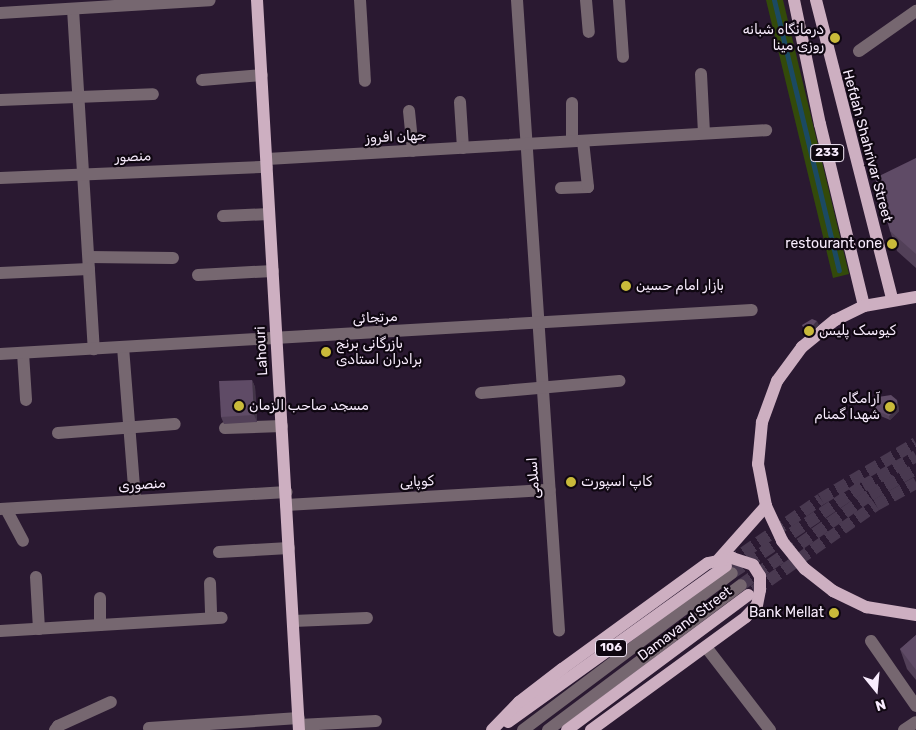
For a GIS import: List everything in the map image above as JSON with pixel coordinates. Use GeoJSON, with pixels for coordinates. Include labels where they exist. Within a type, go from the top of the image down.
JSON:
{"type":"FeatureCollection","features":[{"type":"Feature","properties":{"kind":"main road","name":"Lahouri"},"geometry":{"type":"LineString","coordinates":[[257,0],[299,724]]}},
{"type":"Feature","properties":{"kind":"main road","name":"233"},"geometry":{"type":"LineString","coordinates":[[794,0],[820,124],[864,306]]}},
{"type":"Feature","properties":{"kind":"main road","name":"Hefdah Shahrivar Street"},"geometry":{"type":"LineString","coordinates":[[816,0],[892,298]]}},
{"type":"Feature","properties":{"kind":"main road"},"geometry":{"type":"LineString","coordinates":[[916,297],[892,298],[864,306],[835,320],[802,346],[777,381],[762,422],[758,464],[766,506],[782,541],[805,569],[833,592],[866,607],[916,615]]}},
{"type":"Feature","properties":{"kind":"main road"},"geometry":{"type":"LineString","coordinates":[[725,566],[766,506]]}},
{"type":"Feature","properties":{"kind":"main road"},"geometry":{"type":"LineString","coordinates":[[492,730],[519,702],[708,563],[725,566],[743,560],[753,565],[760,576],[760,590],[757,605],[746,617],[591,730]]}},
{"type":"Feature","properties":{"kind":"main road","name":"Damavand Street"},"geometry":{"type":"LineString","coordinates":[[497,730],[725,566]]}},
{"type":"Feature","properties":{"kind":"main road","name":"Damavand Street"},"geometry":{"type":"LineString","coordinates":[[567,730],[744,590]]}},
{"type":"Feature","properties":{"kind":"street"},"geometry":{"type":"LineString","coordinates":[[0,13],[50,5],[73,9],[110,3],[210,0]]}},
{"type":"Feature","properties":{"kind":"street"},"geometry":{"type":"LineString","coordinates":[[360,0],[364,81]]}},
{"type":"Feature","properties":{"kind":"street","name":"اسلامی"},"geometry":{"type":"LineString","coordinates":[[517,0],[559,631]]}},
{"type":"Feature","properties":{"kind":"street"},"geometry":{"type":"LineString","coordinates":[[586,0],[589,32]]}},
{"type":"Feature","properties":{"kind":"street"},"geometry":{"type":"LineString","coordinates":[[619,0],[623,57]]}},
{"type":"Feature","properties":{"kind":"street"},"geometry":{"type":"LineString","coordinates":[[73,9],[94,349]]}},
{"type":"Feature","properties":{"kind":"street"},"geometry":{"type":"LineString","coordinates":[[859,51],[916,11]]}},
{"type":"Feature","properties":{"kind":"street"},"geometry":{"type":"LineString","coordinates":[[701,74],[704,133]]}},
{"type":"Feature","properties":{"kind":"street"},"geometry":{"type":"LineString","coordinates":[[202,80],[262,75]]}},
{"type":"Feature","properties":{"kind":"street"},"geometry":{"type":"LineString","coordinates":[[0,100],[154,94]]}},
{"type":"Feature","properties":{"kind":"street"},"geometry":{"type":"LineString","coordinates":[[460,102],[463,148]]}},
{"type":"Feature","properties":{"kind":"street"},"geometry":{"type":"LineString","coordinates":[[561,188],[588,187],[572,103]]}},
{"type":"Feature","properties":{"kind":"street"},"geometry":{"type":"LineString","coordinates":[[410,111],[413,151]]}},
{"type":"Feature","properties":{"kind":"street","name":"جهان افروز"},"geometry":{"type":"LineString","coordinates":[[267,163],[413,151],[766,130]]}},
{"type":"Feature","properties":{"kind":"street","name":"منصور"},"geometry":{"type":"LineString","coordinates":[[0,178],[267,163]]}},
{"type":"Feature","properties":{"kind":"street"},"geometry":{"type":"LineString","coordinates":[[223,216],[270,214]]}},
{"type":"Feature","properties":{"kind":"street"},"geometry":{"type":"LineString","coordinates":[[0,273],[89,263],[173,258]]}},
{"type":"Feature","properties":{"kind":"street"},"geometry":{"type":"LineString","coordinates":[[198,275],[273,271]]}},
{"type":"Feature","properties":{"kind":"street","name":"مرتجائی"},"geometry":{"type":"LineString","coordinates":[[0,354],[752,310]]}},
{"type":"Feature","properties":{"kind":"street"},"geometry":{"type":"LineString","coordinates":[[123,347],[135,501]]}},
{"type":"Feature","properties":{"kind":"street"},"geometry":{"type":"LineString","coordinates":[[23,353],[26,400]]}},
{"type":"Feature","properties":{"kind":"street"},"geometry":{"type":"LineString","coordinates":[[481,393],[619,382]]}},
{"type":"Feature","properties":{"kind":"street"},"geometry":{"type":"LineString","coordinates":[[58,433],[176,424]]}},
{"type":"Feature","properties":{"kind":"street"},"geometry":{"type":"LineString","coordinates":[[225,428],[282,426]]}},
{"type":"Feature","properties":{"kind":"street","name":"کوپایی"},"geometry":{"type":"LineString","coordinates":[[286,498],[550,490]]}},
{"type":"Feature","properties":{"kind":"street","name":"منصوری"},"geometry":{"type":"LineString","coordinates":[[2,508],[135,501],[286,498]]}},
{"type":"Feature","properties":{"kind":"street"},"geometry":{"type":"LineString","coordinates":[[2,508],[23,541]]}},
{"type":"Feature","properties":{"kind":"street"},"geometry":{"type":"LineString","coordinates":[[219,552],[289,548]]}},
{"type":"Feature","properties":{"kind":"street"},"geometry":{"type":"LineString","coordinates":[[523,730],[725,566]]}},
{"type":"Feature","properties":{"kind":"street"},"geometry":{"type":"LineString","coordinates":[[36,577],[38,629]]}},
{"type":"Feature","properties":{"kind":"street"},"geometry":{"type":"LineString","coordinates":[[0,631],[216,618],[210,583]]}},
{"type":"Feature","properties":{"kind":"street"},"geometry":{"type":"LineString","coordinates":[[548,730],[744,590]]}},
{"type":"Feature","properties":{"kind":"street"},"geometry":{"type":"LineString","coordinates":[[100,598],[100,625]]}},
{"type":"Feature","properties":{"kind":"street"},"geometry":{"type":"LineString","coordinates":[[293,621],[367,618]]}},
{"type":"Feature","properties":{"kind":"street"},"geometry":{"type":"LineString","coordinates":[[871,641],[916,706]]}},
{"type":"Feature","properties":{"kind":"street"},"geometry":{"type":"LineString","coordinates":[[706,647],[770,730]]}},
{"type":"Feature","properties":{"kind":"street"},"geometry":{"type":"LineString","coordinates":[[55,730],[58,726],[111,702]]}},
{"type":"Feature","properties":{"kind":"street"},"geometry":{"type":"LineString","coordinates":[[149,728],[376,721]]}},
{"type":"Feature","properties":{"kind":"green space"},"geometry":{"type":"Polygon","coordinates":[[[766,0],[783,0],[849,274],[833,278],[766,0]]]}},
{"type":"Feature","properties":{"kind":"building"},"geometry":{"type":"Polygon","coordinates":[[[916,158],[916,254],[890,231],[875,178],[916,158]]]}},
{"type":"Feature","properties":{"kind":"building"},"geometry":{"type":"Polygon","coordinates":[[[812,319],[817,321],[806,331],[802,325],[812,319]]]}},
{"type":"Feature","properties":{"kind":"building","name":"مسجد صاحب الزمان"},"geometry":{"type":"Polygon","coordinates":[[[252,380],[254,415],[221,417],[219,381],[252,380]]]}},
{"type":"Feature","properties":{"kind":"building"},"geometry":{"type":"Polygon","coordinates":[[[891,395],[897,400],[897,408],[889,416],[875,410],[878,397],[891,395]]]}},
{"type":"Feature","properties":{"kind":"building"},"geometry":{"type":"Polygon","coordinates":[[[916,635],[916,670],[900,649],[916,635]]]}},
{"type":"Feature","properties":{"kind":"waterway"},"geometry":{"type":"LineString","coordinates":[[774,0],[839,270]]}},
{"type":"Feature","properties":{"kind":"tunnel"},"geometry":{"type":"LineString","coordinates":[[729,563],[821,499],[916,443]]}},
{"type":"Feature","properties":{"kind":"tunnel"},"geometry":{"type":"LineString","coordinates":[[732,573],[863,486],[916,456]]}},
{"type":"Feature","properties":{"kind":"tunnel"},"geometry":{"type":"LineString","coordinates":[[741,585],[870,495],[916,469]]}},
{"type":"Feature","properties":{"kind":"tunnel"},"geometry":{"type":"LineString","coordinates":[[754,591],[876,505],[916,483]]}},
{"type":"Feature","properties":{"kind":"place","name":"درمانگاه شبانه روزی مینا"},"geometry":{"type":"Point","coordinates":[835,38]}},
{"type":"Feature","properties":{"kind":"place","name":"restourant one"},"geometry":{"type":"Point","coordinates":[892,244]}},
{"type":"Feature","properties":{"kind":"place","name":"بازار امام حسین"},"geometry":{"type":"Point","coordinates":[626,286]}},
{"type":"Feature","properties":{"kind":"place","name":"کیوسک پلیس"},"geometry":{"type":"Point","coordinates":[809,331]}},
{"type":"Feature","properties":{"kind":"place","name":"بازرگانی برنج برادران استادی"},"geometry":{"type":"Point","coordinates":[326,352]}},
{"type":"Feature","properties":{"kind":"place","name":"مسجد صاحب الزمان"},"geometry":{"type":"Point","coordinates":[239,406]}},
{"type":"Feature","properties":{"kind":"place","name":"آرامگاه شهدا گمنام"},"geometry":{"type":"Point","coordinates":[890,407]}},
{"type":"Feature","properties":{"kind":"place","name":"کاپ اسپورت"},"geometry":{"type":"Point","coordinates":[571,482]}},
{"type":"Feature","properties":{"kind":"place","name":"Bank Mellat"},"geometry":{"type":"Point","coordinates":[834,613]}}]}
